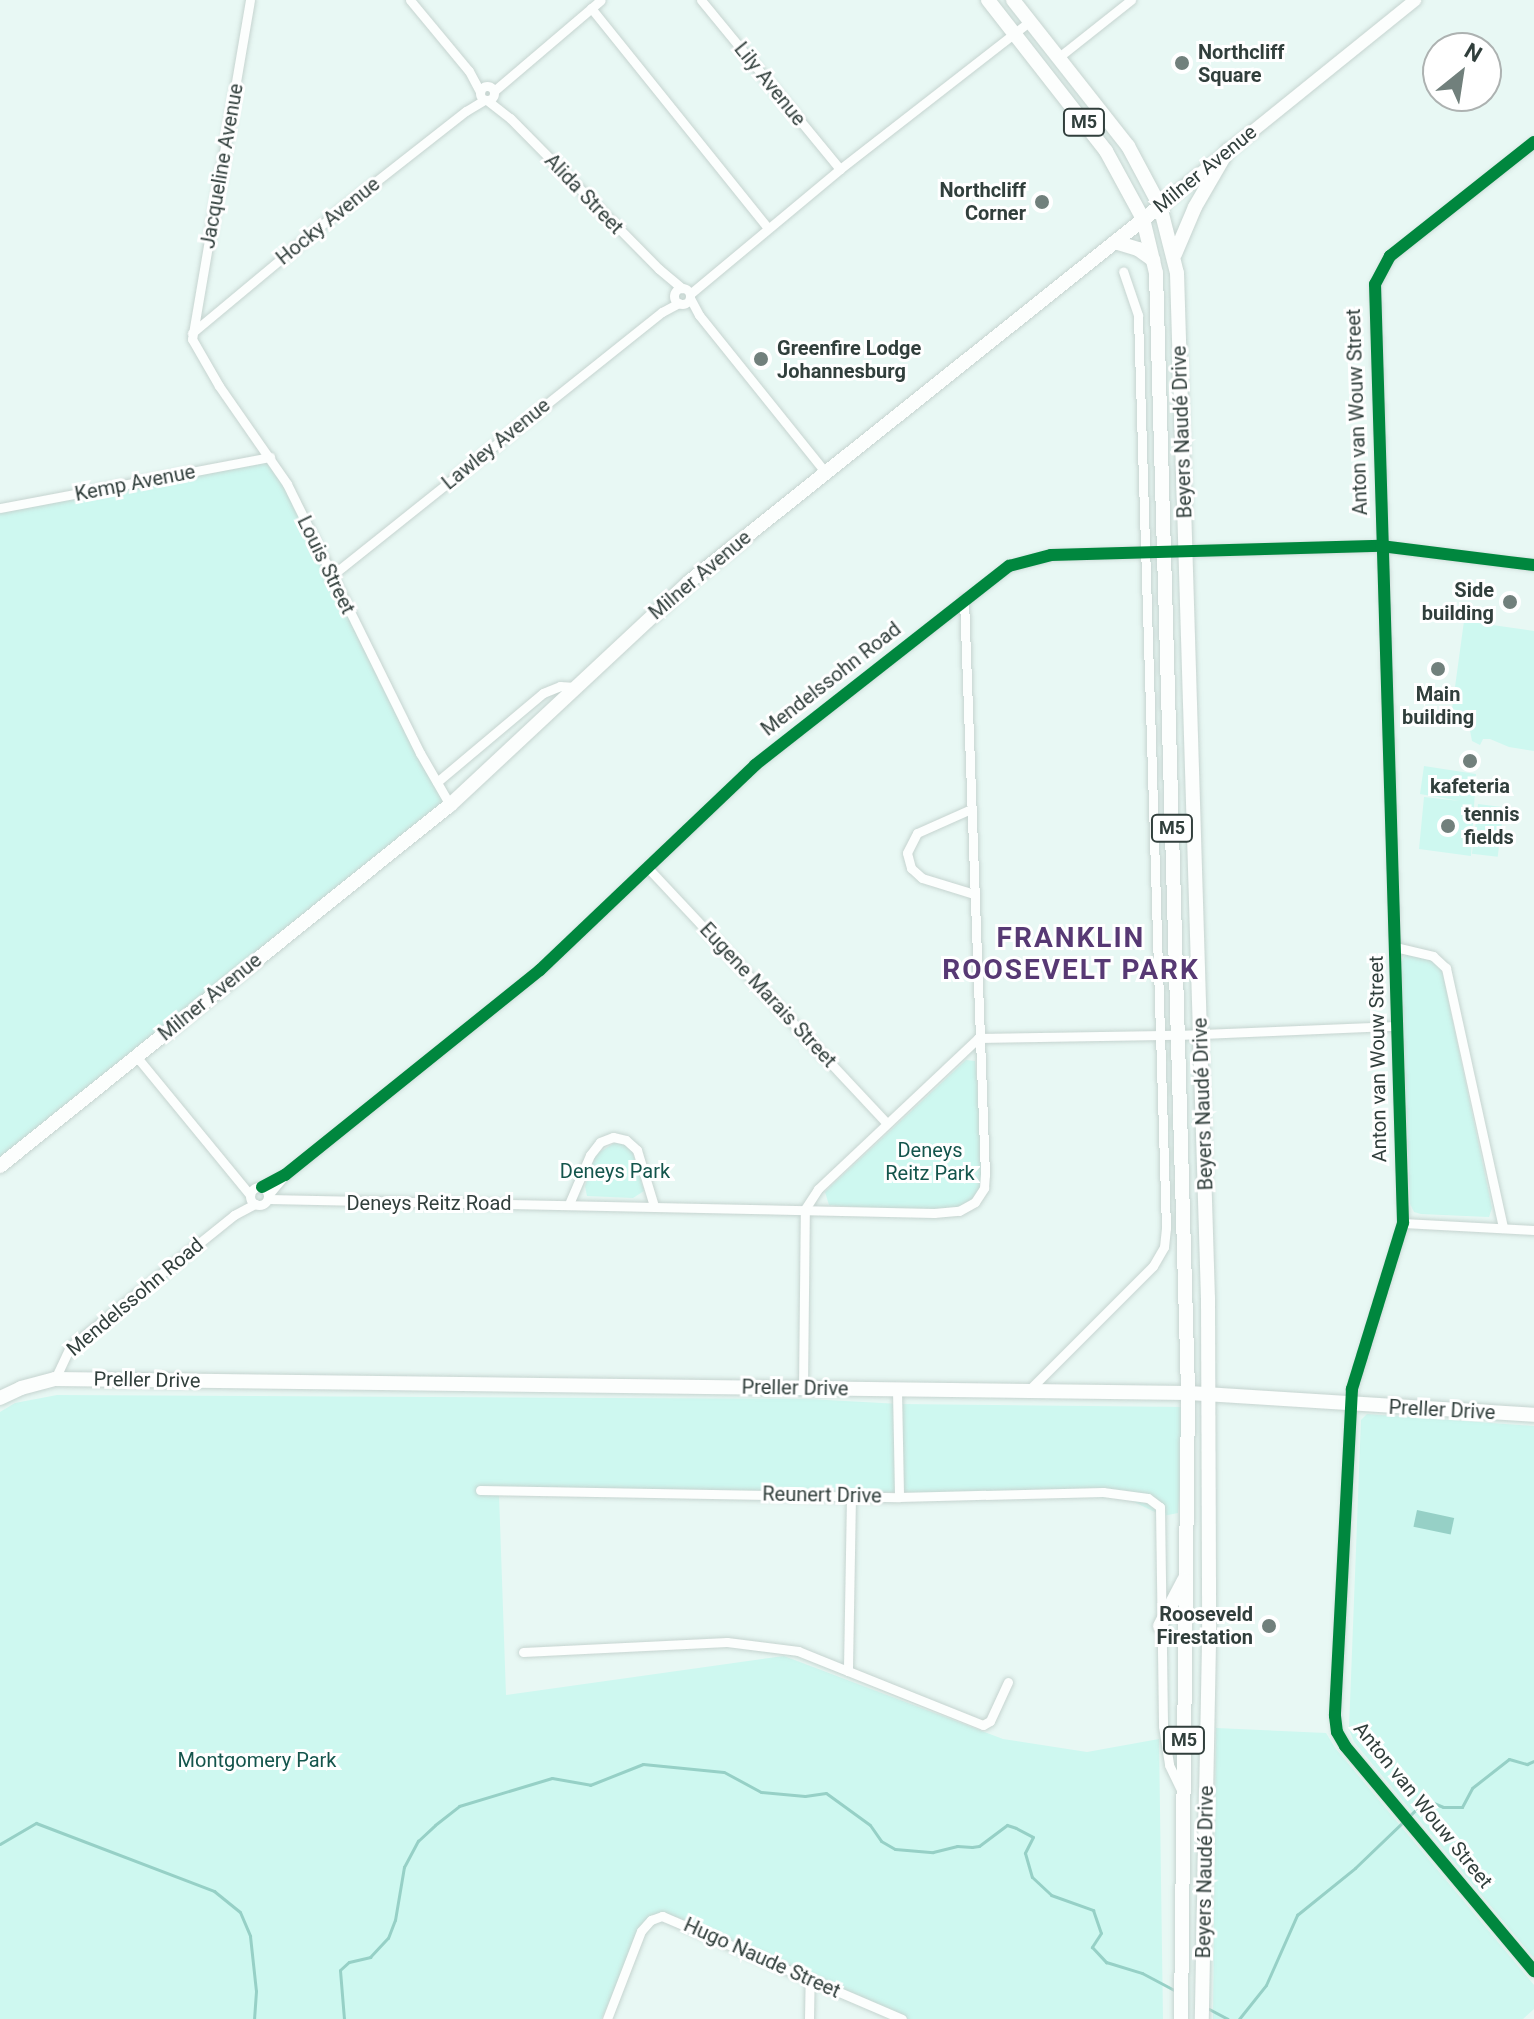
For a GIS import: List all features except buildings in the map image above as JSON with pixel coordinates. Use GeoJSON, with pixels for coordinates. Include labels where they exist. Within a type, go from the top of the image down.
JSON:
{"type":"FeatureCollection","features":[{"type":"Feature","properties":{"kind":"main road","name":"Beyers Naudé Drive"},"geometry":{"type":"LineString","coordinates":[[988,0],[1106,151],[1143,219],[1153,260],[1159,313],[1162,551],[1188,1393],[1181,2019]]}},
{"type":"Feature","properties":{"kind":"main road","name":"Beyers Naudé Drive"},"geometry":{"type":"LineString","coordinates":[[1013,0],[1128,146],[1160,206],[1175,254],[1210,1394],[1202,2019]]}},
{"type":"Feature","properties":{"kind":"main road"},"geometry":{"type":"LineString","coordinates":[[1175,254],[1195,207],[1228,150]]}},
{"type":"Feature","properties":{"kind":"main road","name":"Milner Avenue"},"geometry":{"type":"LineString","coordinates":[[0,1166],[450,805],[689,582],[1160,206]]}},
{"type":"Feature","properties":{"kind":"main road"},"geometry":{"type":"LineString","coordinates":[[1115,242],[1138,249],[1153,260]]}},
{"type":"Feature","properties":{"kind":"main road","name":"Preller Drive"},"geometry":{"type":"LineString","coordinates":[[55,1379],[1188,1393],[1534,1415]]}},
{"type":"Feature","properties":{"kind":"main road","name":"Mendelssohn Road"},"geometry":{"type":"LineString","coordinates":[[0,1398],[55,1379]]}},
{"type":"Feature","properties":{"kind":"main road"},"geometry":{"type":"LineString","coordinates":[[1160,1626],[1186,1576]]}},
{"type":"Feature","properties":{"kind":"main road"},"geometry":{"type":"LineString","coordinates":[[1185,1642],[1209,1643]]}},
{"type":"Feature","properties":{"kind":"main road"},"geometry":{"type":"LineString","coordinates":[[1185,1724],[1207,1724]]}},
{"type":"Feature","properties":{"kind":"street","name":"Jacqueline Avenue"},"geometry":{"type":"LineString","coordinates":[[192,333],[250,0]]}},
{"type":"Feature","properties":{"kind":"street","name":"Alida Street"},"geometry":{"type":"LineString","coordinates":[[410,0],[510,118],[659,269],[826,473]]}},
{"type":"Feature","properties":{"kind":"street","name":"Hocky Avenue"},"geometry":{"type":"LineString","coordinates":[[192,333],[601,0]]}},
{"type":"Feature","properties":{"kind":"street","name":"Lily Avenue"},"geometry":{"type":"LineString","coordinates":[[701,0],[840,169]]}},
{"type":"Feature","properties":{"kind":"street"},"geometry":{"type":"LineString","coordinates":[[1059,57],[1131,0]]}},
{"type":"Feature","properties":{"kind":"street","name":"Milner Avenue"},"geometry":{"type":"LineString","coordinates":[[1160,206],[1415,0]]}},
{"type":"Feature","properties":{"kind":"street"},"geometry":{"type":"LineString","coordinates":[[591,8],[767,227]]}},
{"type":"Feature","properties":{"kind":"street","name":"Lawley Avenue"},"geometry":{"type":"LineString","coordinates":[[330,577],[1030,21]]}},
{"type":"Feature","properties":{"kind":"street","name":"Anton van Wouw Street"},"geometry":{"type":"LineString","coordinates":[[1534,142],[1390,256],[1377,275],[1374,295],[1403,1223],[1355,1379],[1351,1404],[1336,1725],[1345,1746],[1534,1971]]}},
{"type":"Feature","properties":{"kind":"street","name":"Beyers Naudé Drive"},"geometry":{"type":"LineString","coordinates":[[1029,1391],[1153,1266],[1164,1247],[1138,315],[1123,271]]}},
{"type":"Feature","properties":{"kind":"street","name":"Louis Street"},"geometry":{"type":"LineString","coordinates":[[192,333],[199,354],[270,457],[295,501],[330,577],[450,805]]}},
{"type":"Feature","properties":{"kind":"street","name":"Kemp Avenue"},"geometry":{"type":"LineString","coordinates":[[0,508],[270,457]]}},
{"type":"Feature","properties":{"kind":"street","name":"Mendelssohn Road"},"geometry":{"type":"LineString","coordinates":[[55,1379],[70,1347],[555,958],[755,765],[1009,566],[1035,557],[1381,546],[1534,565]]}},
{"type":"Feature","properties":{"kind":"street","name":"Deneys Reitz Road"},"geometry":{"type":"LineString","coordinates":[[258,1196],[290,1202],[569,1204],[947,1213],[975,1202],[984,1188],[985,1175],[964,599]]}},
{"type":"Feature","properties":{"kind":"street"},"geometry":{"type":"LineString","coordinates":[[437,782],[543,693],[560,686],[575,687]]}},
{"type":"Feature","properties":{"kind":"street"},"geometry":{"type":"LineString","coordinates":[[971,809],[917,833],[907,853],[911,868],[922,878],[974,894]]}},
{"type":"Feature","properties":{"kind":"street","name":"Eugene Marais Street"},"geometry":{"type":"LineString","coordinates":[[648,868],[887,1123]]}},
{"type":"Feature","properties":{"kind":"street","name":"Anton van Wouw Street"},"geometry":{"type":"LineString","coordinates":[[1395,947],[1426,952],[1439,959],[1446,968],[1503,1228]]}},
{"type":"Feature","properties":{"kind":"street"},"geometry":{"type":"LineString","coordinates":[[803,1388],[805,1209],[818,1189],[978,1038],[1178,1035],[1396,1026]]}},
{"type":"Feature","properties":{"kind":"street"},"geometry":{"type":"LineString","coordinates":[[136,1056],[234,1176],[258,1196]]}},
{"type":"Feature","properties":{"kind":"street"},"geometry":{"type":"LineString","coordinates":[[569,1204],[590,1155],[600,1142],[613,1137],[626,1140],[637,1150],[654,1206]]}},
{"type":"Feature","properties":{"kind":"street"},"geometry":{"type":"LineString","coordinates":[[1403,1223],[1534,1230]]}},
{"type":"Feature","properties":{"kind":"street"},"geometry":{"type":"LineString","coordinates":[[897,1390],[899,1497]]}},
{"type":"Feature","properties":{"kind":"street","name":"Reunert Drive"},"geometry":{"type":"LineString","coordinates":[[480,1490],[899,1497],[1103,1492],[1136,1494],[1160,1507]]}},
{"type":"Feature","properties":{"kind":"street"},"geometry":{"type":"LineString","coordinates":[[848,1671],[851,1496]]}},
{"type":"Feature","properties":{"kind":"street","name":"Beyers Naudé Drive"},"geometry":{"type":"LineString","coordinates":[[1160,1507],[1162,1703],[1169,1765],[1184,1795]]}},
{"type":"Feature","properties":{"kind":"street"},"geometry":{"type":"LineString","coordinates":[[523,1652],[727,1642],[798,1651],[983,1725],[990,1721],[1008,1682]]}},
{"type":"Feature","properties":{"kind":"street","name":"Hugo Naude Street"},"geometry":{"type":"LineString","coordinates":[[615,1999],[634,1947],[651,1920],[669,1917],[902,2019]]}},
{"type":"Feature","properties":{"kind":"street"},"geometry":{"type":"LineString","coordinates":[[809,2019],[810,1980]]}},
{"type":"Feature","properties":{"kind":"street"},"geometry":{"type":"LineString","coordinates":[[607,2019],[615,1999]]}},
{"type":"Feature","properties":{"kind":"street"},"geometry":{"type":"LineString","coordinates":[[615,1999],[616,2019]]}},
{"type":"Feature","properties":{"kind":"green space"},"geometry":{"type":"Polygon","coordinates":[[[270,457],[450,805],[0,1166],[0,509],[270,457]]]}},
{"type":"Feature","properties":{"kind":"green space"},"geometry":{"type":"Polygon","coordinates":[[[1464,621],[1534,631],[1534,751],[1509,747],[1490,739],[1483,739],[1480,745],[1472,741],[1468,720],[1461,711],[1452,709],[1464,621]]]}},
{"type":"Feature","properties":{"kind":"green space","name":"tennis fields"},"geometry":{"type":"Polygon","coordinates":[[[1424,766],[1476,774],[1471,856],[1419,849],[1424,797],[1460,801],[1420,794],[1424,766]]]}},
{"type":"Feature","properties":{"kind":"green space"},"geometry":{"type":"Polygon","coordinates":[[[1478,804],[1504,807],[1498,857],[1472,854],[1478,804]]]}},
{"type":"Feature","properties":{"kind":"green space"},"geometry":{"type":"Polygon","coordinates":[[[1406,954],[1427,957],[1441,966],[1492,1208],[1489,1217],[1421,1214],[1414,1212],[1410,1204],[1401,962],[1406,954]]]}},
{"type":"Feature","properties":{"kind":"green space","name":"Deneys Reitz Park"},"geometry":{"type":"Polygon","coordinates":[[[966,1060],[975,1061],[985,1175],[979,1198],[947,1213],[829,1205],[825,1192],[966,1060]]]}},
{"type":"Feature","properties":{"kind":"green space","name":"Deneys Park"},"geometry":{"type":"Polygon","coordinates":[[[618,1141],[631,1147],[644,1191],[633,1198],[587,1196],[585,1186],[596,1154],[618,1141]]]}},
{"type":"Feature","properties":{"kind":"green space","name":"Montgomery Park"},"geometry":{"type":"Polygon","coordinates":[[[57,1395],[808,1399],[900,1404],[1186,1407],[1178,1513],[1163,1516],[1126,1498],[897,1492],[499,1494],[506,1695],[784,1656],[1003,1739],[1087,1752],[1159,1739],[1163,2019],[901,2019],[816,1984],[677,1917],[643,1928],[601,2019],[0,2019],[0,1412],[15,1403],[57,1395]]]}},
{"type":"Feature","properties":{"kind":"green space"},"geometry":{"type":"Polygon","coordinates":[[[1367,1414],[1534,1426],[1534,1958],[1354,1742],[1349,1729],[1361,1420],[1367,1414]]]}},
{"type":"Feature","properties":{"kind":"green space"},"geometry":{"type":"Polygon","coordinates":[[[1216,1728],[1326,1733],[1336,1749],[1534,1985],[1534,2009],[1523,2019],[1213,2019],[1216,1728]]]}},
{"type":"Feature","properties":{"kind":"shaded area"},"geometry":{"type":"Polygon","coordinates":[[[1417,1510],[1454,1518],[1451,1535],[1413,1527],[1417,1510]]]}},
{"type":"Feature","properties":{"kind":"waterway"},"geometry":{"type":"LineString","coordinates":[[1239,2019],[1266,1985],[1297,1915],[1355,1868],[1426,1800],[1443,1807],[1462,1807],[1472,1788],[1509,1759],[1527,1764],[1534,1761]]}},
{"type":"Feature","properties":{"kind":"waterway"},"geometry":{"type":"LineString","coordinates":[[344,2019],[340,1970],[349,1962],[370,1957],[388,1938],[395,1920],[404,1867],[418,1841],[435,1825],[459,1806],[552,1778],[590,1785],[643,1764],[724,1772],[761,1792],[805,1796],[826,1793],[870,1825],[881,1841],[895,1849],[933,1852],[957,1846],[979,1846],[1007,1825],[1016,1828],[1033,1837],[1025,1853],[1032,1877],[1051,1895],[1093,1910],[1101,1933],[1092,1947],[1106,1962],[1142,1973],[1177,1992]]}},
{"type":"Feature","properties":{"kind":"waterway"},"geometry":{"type":"LineString","coordinates":[[0,1844],[36,1823],[214,1891],[240,1912],[250,1936],[256,1991],[254,2019]]}},
{"type":"Feature","properties":{"kind":"waterway"},"geometry":{"type":"LineString","coordinates":[[1209,2009],[1228,2019]]}},
{"type":"Feature","properties":{"kind":"cycle path"},"geometry":{"type":"LineString","coordinates":[[1534,142],[1390,256],[1375,284],[1403,1223],[1352,1389],[1335,1716],[1337,1732],[1345,1746],[1534,1971]]}},
{"type":"Feature","properties":{"kind":"cycle path"},"geometry":{"type":"LineString","coordinates":[[262,1187],[285,1175],[540,970],[755,765],[1009,566],[1051,555],[1381,546],[1534,565]]}},
{"type":"Feature","properties":{"kind":"place","name":"Northcliff Square"},"geometry":{"type":"Point","coordinates":[1182,63]}},
{"type":"Feature","properties":{"kind":"place","name":"Northcliff Corner"},"geometry":{"type":"Point","coordinates":[1042,202]}},
{"type":"Feature","properties":{"kind":"place","name":"Greenfire Lodge Johannesburg"},"geometry":{"type":"Point","coordinates":[761,359]}},
{"type":"Feature","properties":{"kind":"place","name":"Side building"},"geometry":{"type":"Point","coordinates":[1510,602]}},
{"type":"Feature","properties":{"kind":"place","name":"Main building"},"geometry":{"type":"Point","coordinates":[1438,669]}},
{"type":"Feature","properties":{"kind":"place","name":"kafeteria"},"geometry":{"type":"Point","coordinates":[1470,761]}},
{"type":"Feature","properties":{"kind":"place","name":"tennis fields"},"geometry":{"type":"Point","coordinates":[1448,826]}},
{"type":"Feature","properties":{"kind":"place","name":"Rooseveld Firestation"},"geometry":{"type":"Point","coordinates":[1269,1626]}},
{"type":"Feature","properties":{"kind":"district","name":"FRANKLIN ROOSEVELT PARK"},"geometry":{"type":"Point","coordinates":[1071,954]}}]}
